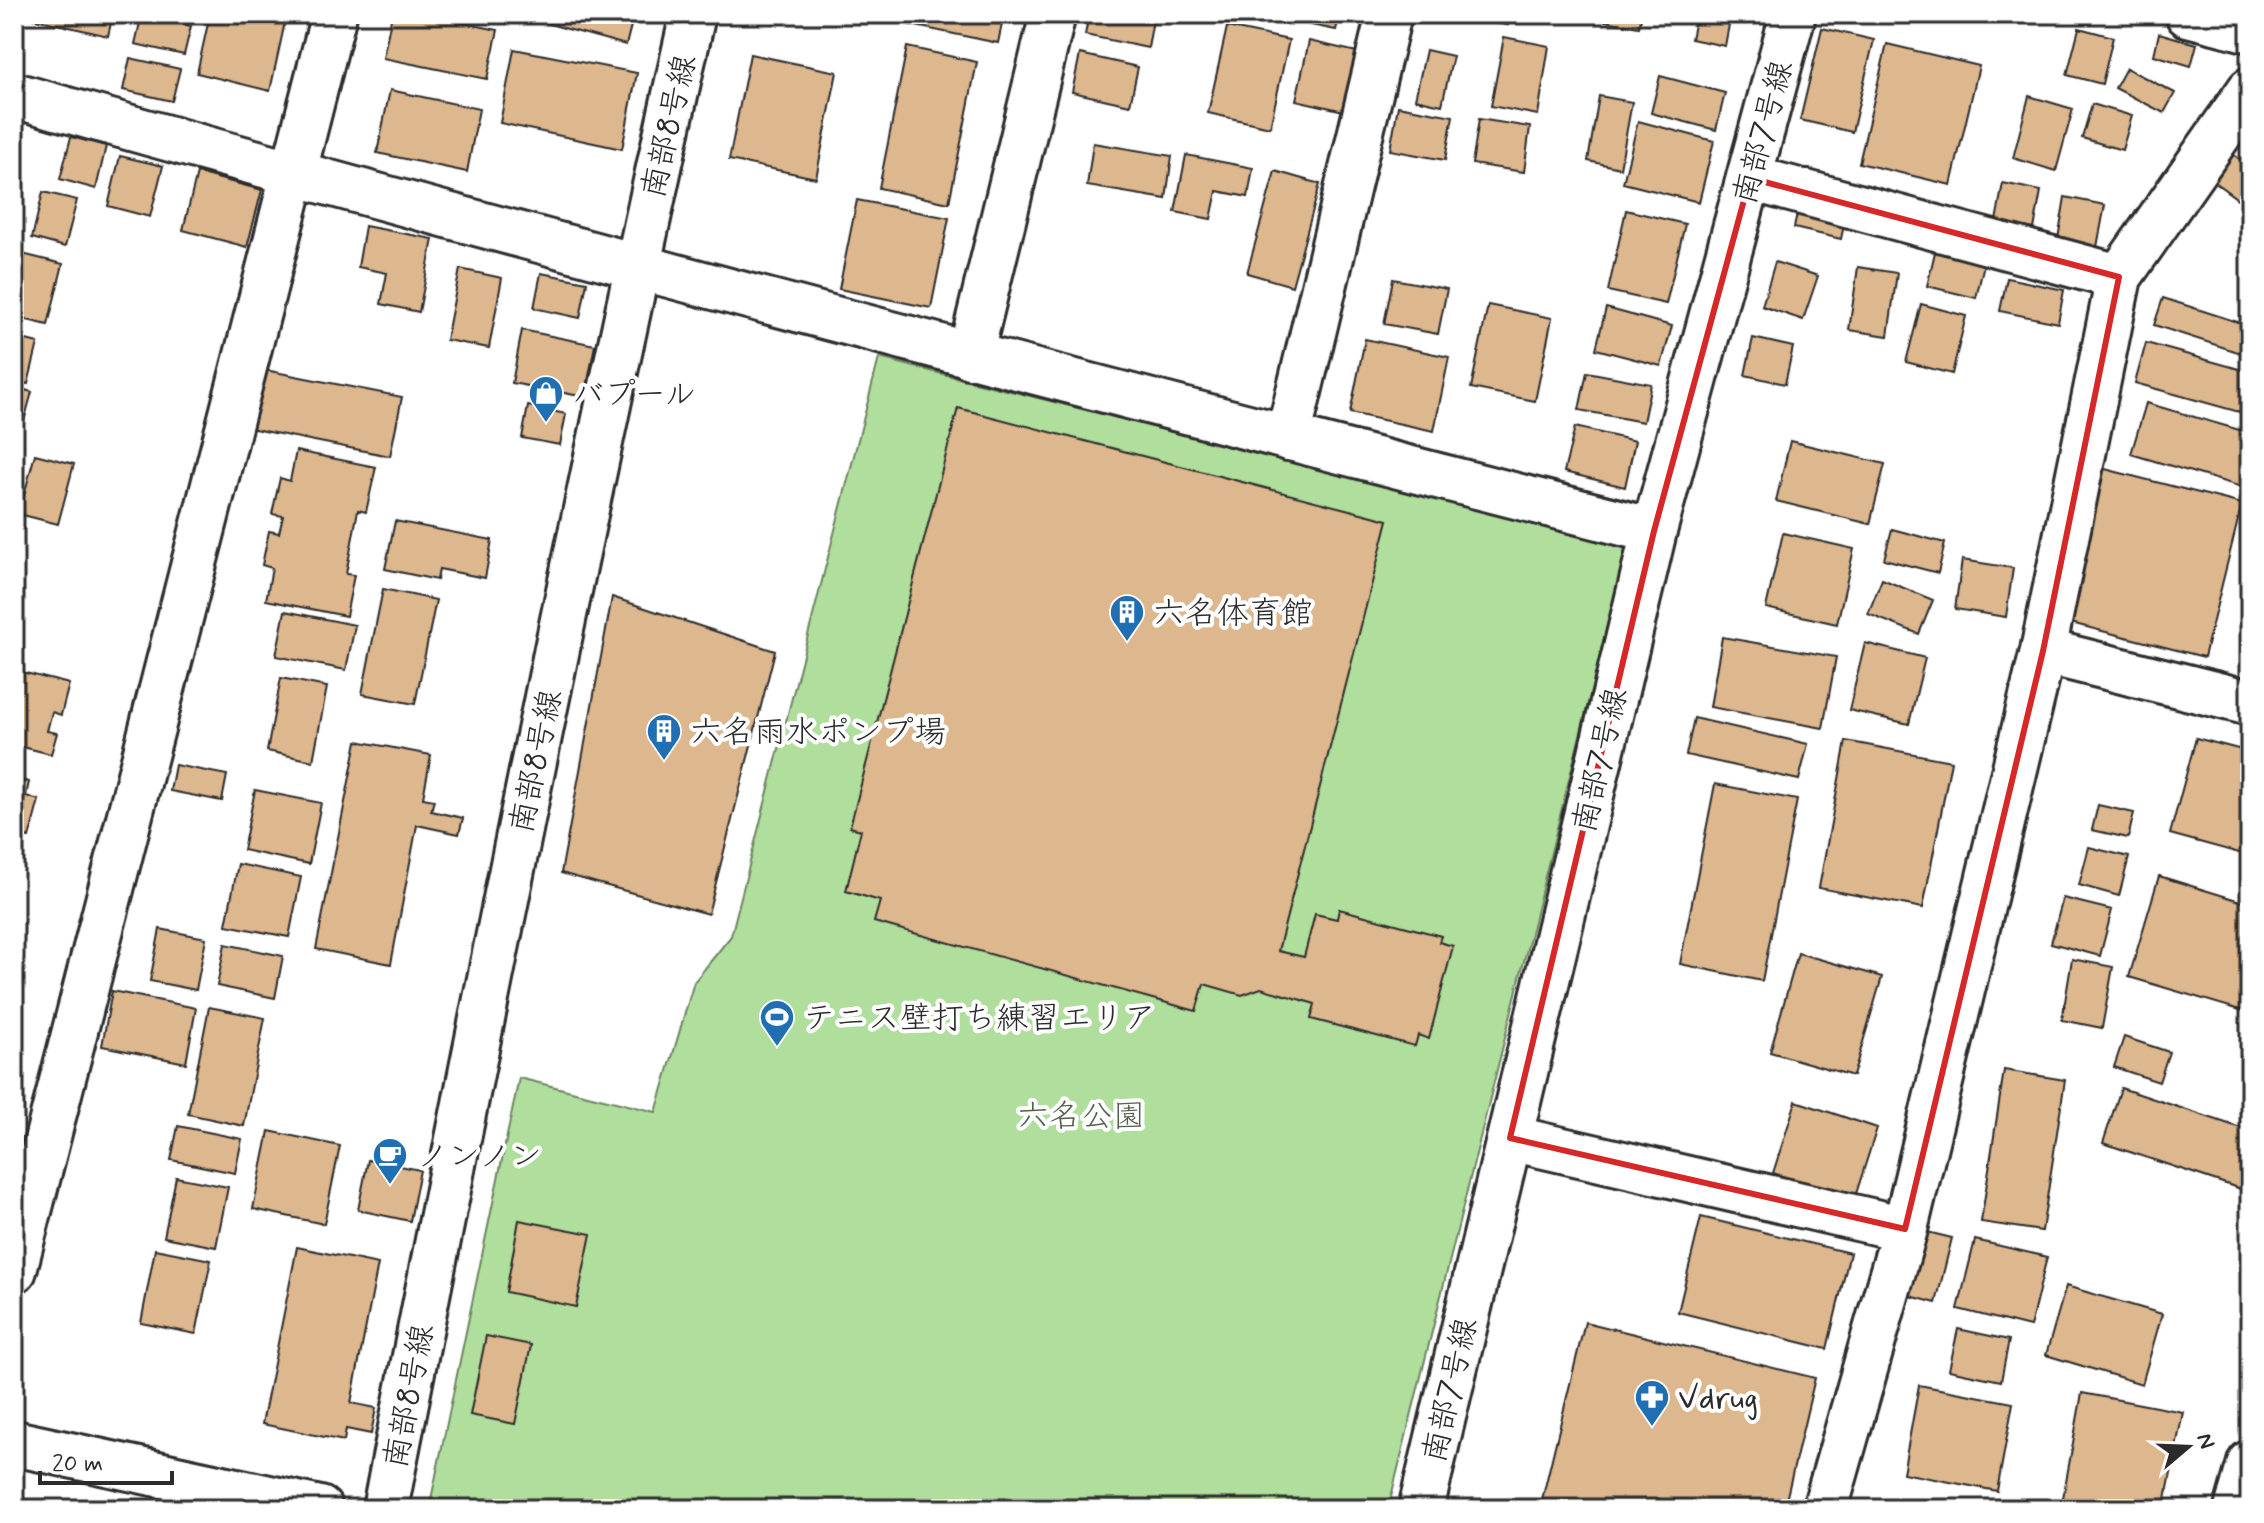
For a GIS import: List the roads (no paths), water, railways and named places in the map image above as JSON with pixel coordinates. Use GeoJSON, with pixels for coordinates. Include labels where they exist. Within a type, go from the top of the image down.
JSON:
{"type":"FeatureCollection","features":[{"type":"Feature","properties":{"kind":"main road"},"geometry":{"type":"LineString","coordinates":[[14,1270],[334,14]]}},
{"type":"Feature","properties":{"kind":"main road","name":"南部8号線"},"geometry":{"type":"LineString","coordinates":[[385,1509],[472,1068],[637,267],[693,14]]}},
{"type":"Feature","properties":{"kind":"main road"},"geometry":{"type":"LineString","coordinates":[[970,356],[1053,14]]}},
{"type":"Feature","properties":{"kind":"main road"},"geometry":{"type":"LineString","coordinates":[[1288,438],[1389,14]]}},
{"type":"Feature","properties":{"kind":"main road","name":"南部7号線"},"geometry":{"type":"LineString","coordinates":[[1421,1509],[1654,531],[1793,14]]}},
{"type":"Feature","properties":{"kind":"main road"},"geometry":{"type":"LineString","coordinates":[[2188,14],[2250,30]]}},
{"type":"Feature","properties":{"kind":"main road"},"geometry":{"type":"LineString","coordinates":[[1825,1509],[1905,1229],[2043,651],[2119,277],[2250,90]]}},
{"type":"Feature","properties":{"kind":"main road"},"geometry":{"type":"LineString","coordinates":[[14,95],[295,175],[970,356],[1654,531]]}},
{"type":"Feature","properties":{"kind":"main road"},"geometry":{"type":"LineString","coordinates":[[1750,178],[2119,277]]}},
{"type":"Feature","properties":{"kind":"main road"},"geometry":{"type":"LineString","coordinates":[[2043,651],[2250,703]]}},
{"type":"Feature","properties":{"kind":"main road"},"geometry":{"type":"LineString","coordinates":[[1510,1138],[1905,1229]]}},
{"type":"Feature","properties":{"kind":"main road"},"geometry":{"type":"LineString","coordinates":[[14,1443],[320,1509]]}},
{"type":"Feature","properties":{"kind":"main road"},"geometry":{"type":"LineString","coordinates":[[2237,1509],[2250,1463]]}},
{"type":"Feature","properties":{"kind":"place","name":"バプール"},"geometry":{"type":"Point","coordinates":[546,424]}},
{"type":"Feature","properties":{"kind":"place","name":"六名体育館"},"geometry":{"type":"Point","coordinates":[1127,643]}},
{"type":"Feature","properties":{"kind":"place","name":"六名雨水ポンプ場"},"geometry":{"type":"Point","coordinates":[664,762]}},
{"type":"Feature","properties":{"kind":"place","name":"テニス壁打ち練習エリア"},"geometry":{"type":"Point","coordinates":[777,1048]}},
{"type":"Feature","properties":{"kind":"place","name":"ノンノン"},"geometry":{"type":"Point","coordinates":[390,1186]}},
{"type":"Feature","properties":{"kind":"place","name":"Vdrug"},"geometry":{"type":"Point","coordinates":[1652,1428]}},
{"type":"Feature","properties":{"kind":"park label","name":"六名公園"},"geometry":{"type":"Point","coordinates":[1081,1115]}}]}
